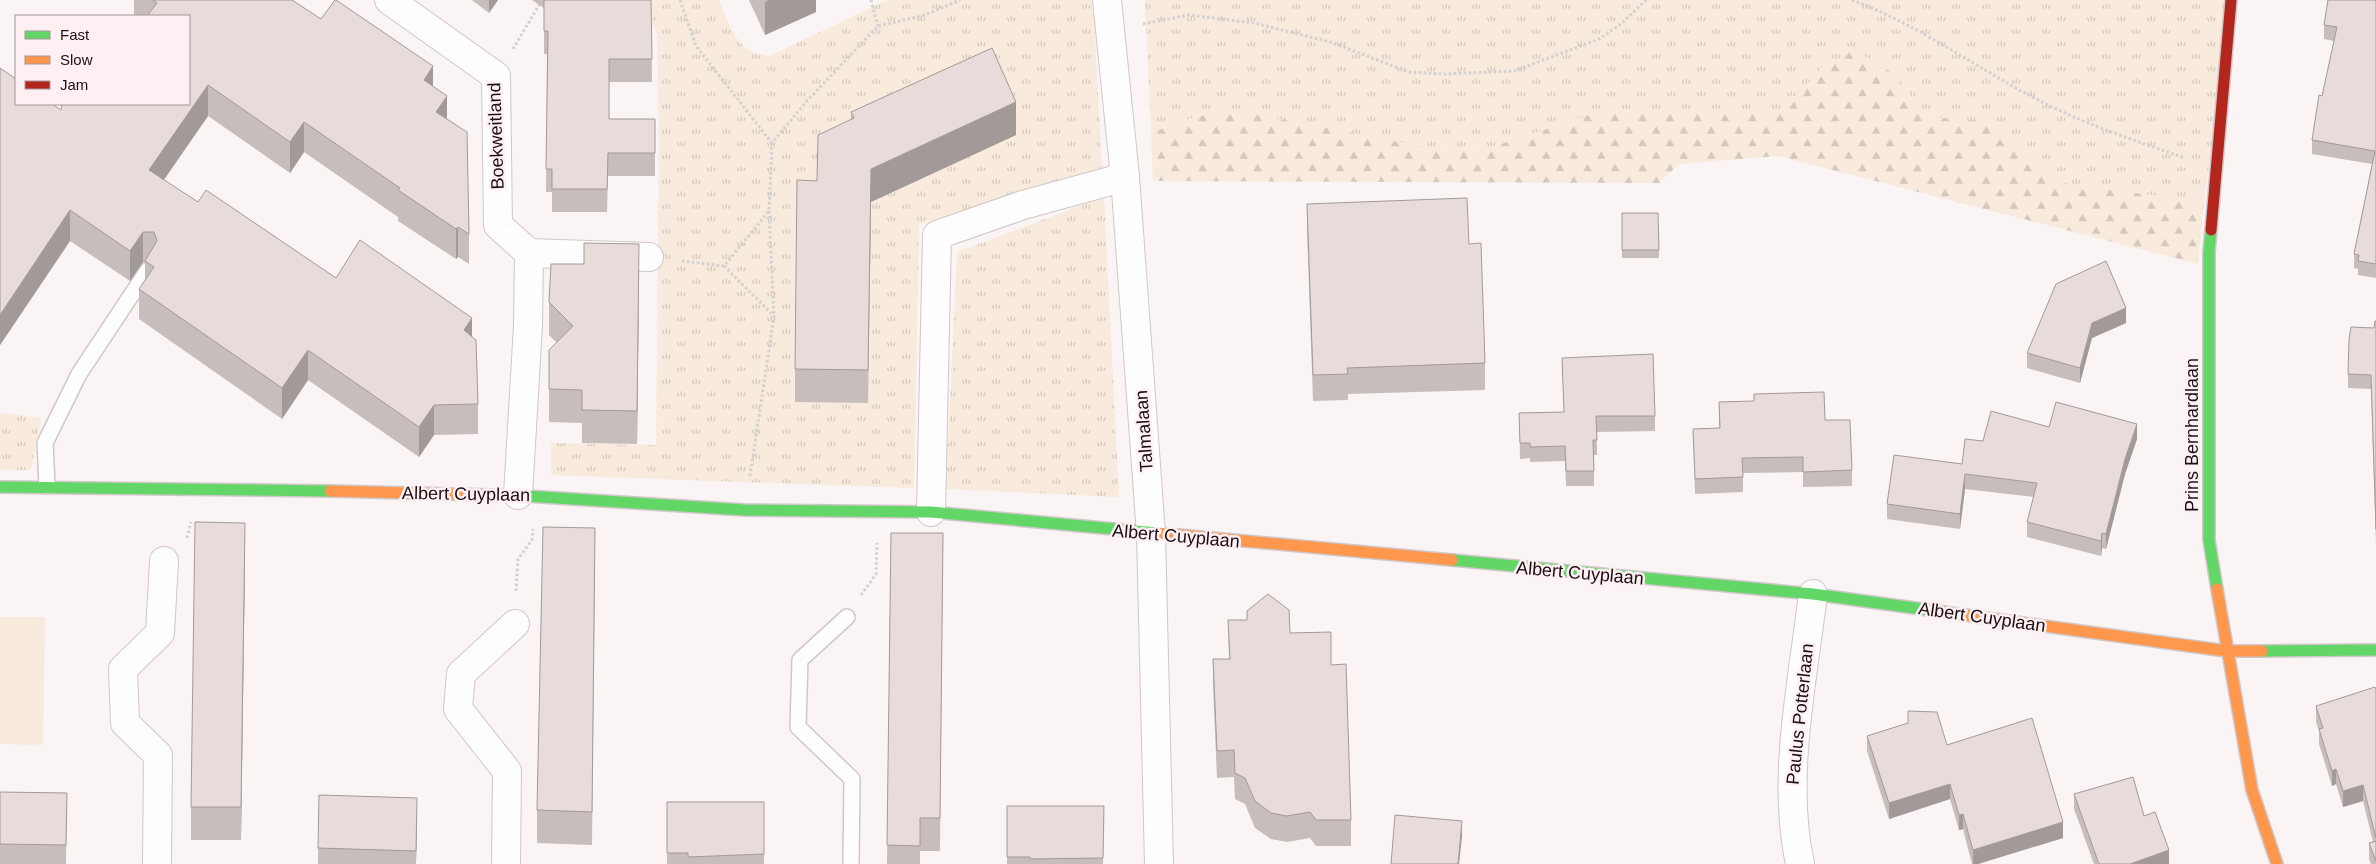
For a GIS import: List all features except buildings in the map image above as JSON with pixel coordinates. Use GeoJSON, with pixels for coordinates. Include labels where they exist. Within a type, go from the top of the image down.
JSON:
{"type":"FeatureCollection","features":[{"type":"Feature","properties":{"kind":"street","name":"Boekweitland"},"geometry":{"type":"LineString","coordinates":[[389,0],[496,76],[498,225],[529,253]]}},
{"type":"Feature","properties":{"kind":"street","name":"Talmalaan"},"geometry":{"type":"LineString","coordinates":[[1107,0],[1126,177],[1151,534],[1159,864]]}},
{"type":"Feature","properties":{"kind":"street","name":"Prins Bernhardlaan"},"geometry":{"type":"LineString","coordinates":[[2231,0],[2209,252],[2209,540],[2226,651],[2252,790],[2277,864]]}},
{"type":"Feature","properties":{"kind":"street"},"geometry":{"type":"LineString","coordinates":[[931,512],[937,236],[1023,205],[1126,177]]}},
{"type":"Feature","properties":{"kind":"street"},"geometry":{"type":"LineString","coordinates":[[526,495],[529,253],[649,257]]}},
{"type":"Feature","properties":{"kind":"street","name":"Albert Cuyplaan"},"geometry":{"type":"LineString","coordinates":[[0,487],[192,488],[526,495],[745,510],[931,512],[1151,534],[1813,594],[2226,651],[2376,650]]}},
{"type":"Feature","properties":{"kind":"street"},"geometry":{"type":"LineString","coordinates":[[157,864],[158,755],[125,723],[123,669],[160,633],[164,561]]}},
{"type":"Feature","properties":{"kind":"street","name":"Paulus Potterlaan"},"geometry":{"type":"LineString","coordinates":[[1800,864],[1795,844],[1791,776],[1813,594]]}},
{"type":"Feature","properties":{"kind":"street"},"geometry":{"type":"LineString","coordinates":[[506,864],[507,771],[458,709],[461,674],[515,624]]}},
{"type":"Feature","properties":{"kind":"lane"},"geometry":{"type":"LineString","coordinates":[[47,486],[45,443],[79,374],[148,270]]}},
{"type":"Feature","properties":{"kind":"lane"},"geometry":{"type":"LineString","coordinates":[[848,617],[800,660],[798,727],[852,779],[851,864]]}},
{"type":"Feature","properties":{"kind":"path"},"geometry":{"type":"LineString","coordinates":[[496,76],[542,0]]}},
{"type":"Feature","properties":{"kind":"path"},"geometry":{"type":"LineString","coordinates":[[680,0],[696,46],[772,143]]}},
{"type":"Feature","properties":{"kind":"path"},"geometry":{"type":"LineString","coordinates":[[871,0],[878,26]]}},
{"type":"Feature","properties":{"kind":"path"},"geometry":{"type":"LineString","coordinates":[[745,510],[774,316],[769,210],[772,143],[807,101],[878,26],[925,15],[960,0]]}},
{"type":"Feature","properties":{"kind":"path"},"geometry":{"type":"LineString","coordinates":[[1110,30],[1189,16],[1254,23],[1330,42],[1410,72],[1444,74],[1514,71],[1599,39],[1621,24],[1646,0]]}},
{"type":"Feature","properties":{"kind":"path"},"geometry":{"type":"LineString","coordinates":[[1852,0],[1875,8],[1909,26],[2050,106],[2117,135],[2216,168]]}},
{"type":"Feature","properties":{"kind":"path"},"geometry":{"type":"LineString","coordinates":[[724,266],[769,210]]}},
{"type":"Feature","properties":{"kind":"path"},"geometry":{"type":"LineString","coordinates":[[649,257],[724,266],[774,316]]}},
{"type":"Feature","properties":{"kind":"path"},"geometry":{"type":"LineString","coordinates":[[164,561],[177,563],[191,530],[192,488]]}},
{"type":"Feature","properties":{"kind":"path"},"geometry":{"type":"LineString","coordinates":[[515,624],[518,559],[532,540],[526,495]]}},
{"type":"Feature","properties":{"kind":"path"},"geometry":{"type":"LineString","coordinates":[[848,617],[876,574],[878,510]]}},
{"type":"Feature","properties":{"kind":"green space"},"geometry":{"type":"Polygon","coordinates":[[[640,0],[719,0],[731,28],[742,44],[759,54],[770,56],[887,0],[1093,0],[1102,167],[919,224],[914,488],[551,475],[551,443],[656,445],[659,150],[657,33],[640,0]]]}},
{"type":"Feature","properties":{"kind":"green space"},"geometry":{"type":"Polygon","coordinates":[[[1145,0],[2232,0],[2204,202],[2068,184],[2042,167],[1988,121],[1921,117],[1907,91],[1895,75],[1853,51],[1822,67],[1787,110],[1742,115],[1602,111],[1492,147],[1435,149],[1197,116],[1151,133],[1145,0]]]}},
{"type":"Feature","properties":{"kind":"green space"},"geometry":{"type":"Polygon","coordinates":[[[1853,51],[1895,75],[1907,91],[1921,117],[1988,121],[2042,167],[2068,184],[2204,202],[2198,264],[1778,156],[1679,164],[1659,183],[1153,181],[1151,133],[1197,116],[1253,114],[1435,149],[1492,147],[1602,111],[1742,115],[1787,110],[1822,67],[1853,51]]]}},
{"type":"Feature","properties":{"kind":"green space"},"geometry":{"type":"Polygon","coordinates":[[[1104,197],[1119,497],[946,489],[957,252],[1104,197]]]}},
{"type":"Feature","properties":{"kind":"green space"},"geometry":{"type":"Polygon","coordinates":[[[0,413],[41,418],[31,470],[0,470],[0,413]]]}},
{"type":"Feature","properties":{"kind":"green space"},"geometry":{"type":"Polygon","coordinates":[[[0,617],[45,617],[43,745],[0,744],[0,617]]]}},
{"type":"Feature","properties":{"kind":"traffic: fast"},"geometry":{"type":"LineString","coordinates":[[2211,230],[2209,252],[2209,540],[2217,589]]}},
{"type":"Feature","properties":{"kind":"traffic: fast"},"geometry":{"type":"LineString","coordinates":[[0,487],[330,491]]}},
{"type":"Feature","properties":{"kind":"traffic: fast"},"geometry":{"type":"LineString","coordinates":[[526,496],[745,510],[931,512],[1157,533]]}},
{"type":"Feature","properties":{"kind":"traffic: fast"},"geometry":{"type":"LineString","coordinates":[[1452,560],[1813,594],[1965,615]]}},
{"type":"Feature","properties":{"kind":"traffic: fast"},"geometry":{"type":"LineString","coordinates":[[2262,651],[2376,650]]}},
{"type":"Feature","properties":{"kind":"traffic: slow"},"geometry":{"type":"LineString","coordinates":[[330,491],[526,496]]}},
{"type":"Feature","properties":{"kind":"traffic: slow"},"geometry":{"type":"LineString","coordinates":[[1157,533],[1452,560]]}},
{"type":"Feature","properties":{"kind":"traffic: slow"},"geometry":{"type":"LineString","coordinates":[[2217,589],[2252,790],[2277,864]]}},
{"type":"Feature","properties":{"kind":"traffic: slow"},"geometry":{"type":"LineString","coordinates":[[1965,615],[2226,651],[2262,651]]}},
{"type":"Feature","properties":{"kind":"traffic: jam"},"geometry":{"type":"LineString","coordinates":[[2211,230],[2231,0]]}}]}
